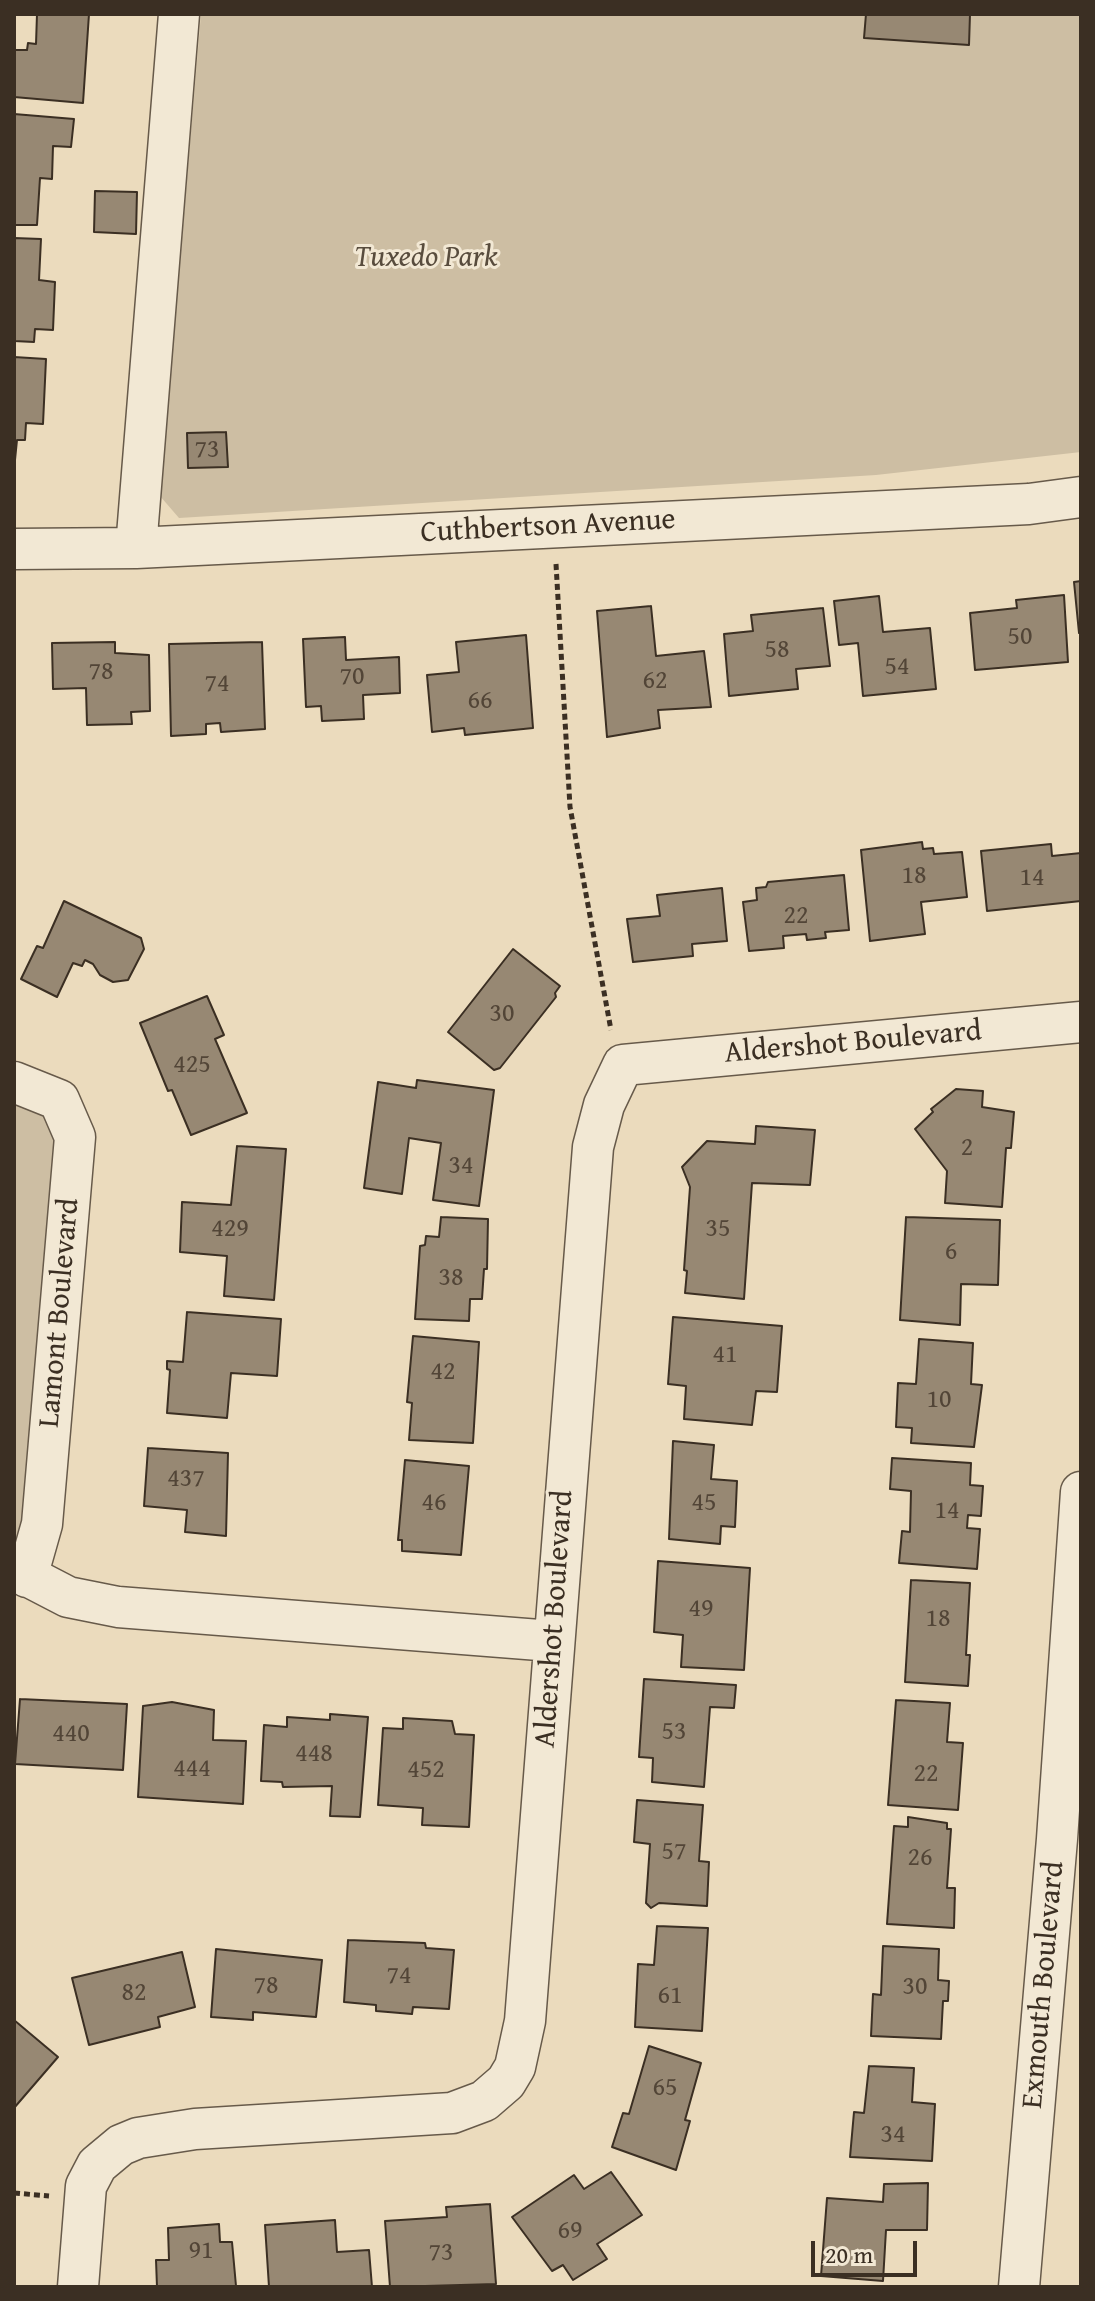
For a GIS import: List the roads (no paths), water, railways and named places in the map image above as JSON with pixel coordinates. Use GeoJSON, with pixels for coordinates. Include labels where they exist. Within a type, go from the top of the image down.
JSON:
{"type":"FeatureCollection","features":[{"type":"Feature","properties":{"kind":"street"},"geometry":{"type":"LineString","coordinates":[[136,548],[179,14]]}},
{"type":"Feature","properties":{"kind":"street","name":"Cuthbertson Avenue"},"geometry":{"type":"LineString","coordinates":[[14,549],[136,548],[1029,504],[1081,497]]}},
{"type":"Feature","properties":{"kind":"street","name":"Aldershot Boulevard"},"geometry":{"type":"LineString","coordinates":[[78,2287],[86,2186],[97,2165],[121,2145],[138,2138],[195,2129],[452,2113],[484,2101],[506,2082],[522,2045],[525,2021],[552,1641],[593,1147],[604,1105],[623,1065],[1081,1022]]}},
{"type":"Feature","properties":{"kind":"street","name":"Lamont Boulevard"},"geometry":{"type":"LineString","coordinates":[[14,1082],[59,1100],[75,1137],[42,1524],[20,1573],[68,1597],[118,1607],[552,1641]]}},
{"type":"Feature","properties":{"kind":"street","name":"Exmouth Boulevard"},"geometry":{"type":"LineString","coordinates":[[1019,2287],[1069,1840],[1081,1492]]}},
{"type":"Feature","properties":{"kind":"park label","name":"Tuxedo Park"},"geometry":{"type":"Point","coordinates":[426,258]}}]}
